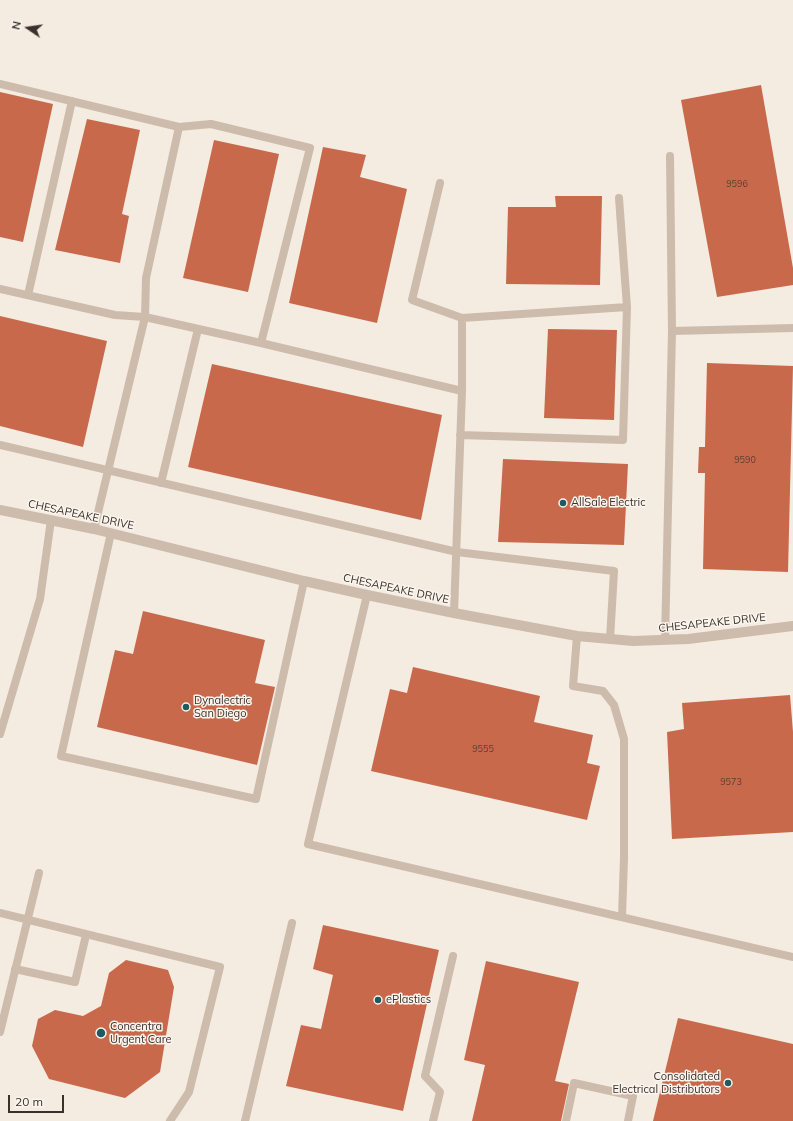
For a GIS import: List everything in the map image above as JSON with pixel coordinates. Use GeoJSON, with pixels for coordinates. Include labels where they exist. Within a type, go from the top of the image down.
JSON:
{"type":"FeatureCollection","features":[{"type":"Feature","properties":{"kind":"street","name":"CHESAPEAKE DRIVE"},"geometry":{"type":"LineString","coordinates":[[0,510],[94,529],[367,595],[454,614],[576,636],[632,641],[688,639],[793,626]]}},
{"type":"Feature","properties":{"kind":"lane"},"geometry":{"type":"LineString","coordinates":[[0,84],[179,127],[211,124],[310,148],[262,343]]}},
{"type":"Feature","properties":{"kind":"lane"},"geometry":{"type":"LineString","coordinates":[[28,295],[72,101]]}},
{"type":"Feature","properties":{"kind":"lane"},"geometry":{"type":"LineString","coordinates":[[94,529],[145,317],[146,278],[179,127]]}},
{"type":"Feature","properties":{"kind":"lane"},"geometry":{"type":"LineString","coordinates":[[665,640],[672,331],[670,156]]}},
{"type":"Feature","properties":{"kind":"lane"},"geometry":{"type":"LineString","coordinates":[[440,182],[412,300],[462,318],[627,307]]}},
{"type":"Feature","properties":{"kind":"lane"},"geometry":{"type":"LineString","coordinates":[[460,435],[623,440],[627,307],[619,198]]}},
{"type":"Feature","properties":{"kind":"lane"},"geometry":{"type":"LineString","coordinates":[[0,289],[115,315],[145,317],[462,390]]}},
{"type":"Feature","properties":{"kind":"lane"},"geometry":{"type":"LineString","coordinates":[[454,614],[462,390],[462,318]]}},
{"type":"Feature","properties":{"kind":"lane"},"geometry":{"type":"LineString","coordinates":[[672,331],[793,328]]}},
{"type":"Feature","properties":{"kind":"lane"},"geometry":{"type":"LineString","coordinates":[[161,483],[198,329]]}},
{"type":"Feature","properties":{"kind":"lane"},"geometry":{"type":"LineString","coordinates":[[0,445],[457,552],[614,571],[610,639]]}},
{"type":"Feature","properties":{"kind":"lane"},"geometry":{"type":"LineString","coordinates":[[0,734],[40,599],[51,520]]}},
{"type":"Feature","properties":{"kind":"lane"},"geometry":{"type":"LineString","coordinates":[[111,533],[61,756],[256,799],[304,581]]}},
{"type":"Feature","properties":{"kind":"lane"},"geometry":{"type":"LineString","coordinates":[[367,595],[308,844],[793,957]]}},
{"type":"Feature","properties":{"kind":"lane"},"geometry":{"type":"LineString","coordinates":[[576,636],[573,686],[604,691],[614,705],[624,739],[624,858],[622,917]]}},
{"type":"Feature","properties":{"kind":"lane"},"geometry":{"type":"LineString","coordinates":[[0,1032],[39,873]]}},
{"type":"Feature","properties":{"kind":"lane"},"geometry":{"type":"LineString","coordinates":[[0,913],[220,967],[189,1092],[170,1121]]}},
{"type":"Feature","properties":{"kind":"lane"},"geometry":{"type":"LineString","coordinates":[[245,1121],[292,923]]}},
{"type":"Feature","properties":{"kind":"lane"},"geometry":{"type":"LineString","coordinates":[[15,970],[75,982],[86,935]]}},
{"type":"Feature","properties":{"kind":"lane"},"geometry":{"type":"LineString","coordinates":[[433,1121],[440,1092],[425,1076],[453,956]]}},
{"type":"Feature","properties":{"kind":"lane"},"geometry":{"type":"LineString","coordinates":[[566,1121],[574,1083],[633,1096],[628,1121]]}},
{"type":"Feature","properties":{"kind":"building"},"geometry":{"type":"Polygon","coordinates":[[[761,85],[793,268],[793,285],[717,297],[681,100],[761,85]]]}},
{"type":"Feature","properties":{"kind":"building"},"geometry":{"type":"Polygon","coordinates":[[[0,92],[53,104],[23,242],[0,237],[0,92]]]}},
{"type":"Feature","properties":{"kind":"building"},"geometry":{"type":"Polygon","coordinates":[[[87,119],[140,130],[122,214],[129,216],[120,263],[55,250],[87,119]]]}},
{"type":"Feature","properties":{"kind":"building"},"geometry":{"type":"Polygon","coordinates":[[[214,140],[279,154],[248,292],[183,278],[214,140]]]}},
{"type":"Feature","properties":{"kind":"building"},"geometry":{"type":"Polygon","coordinates":[[[323,147],[366,155],[360,177],[407,189],[377,323],[289,303],[323,147]]]}},
{"type":"Feature","properties":{"kind":"building"},"geometry":{"type":"Polygon","coordinates":[[[555,196],[602,196],[600,285],[506,284],[508,207],[556,207],[555,196]]]}},
{"type":"Feature","properties":{"kind":"building"},"geometry":{"type":"Polygon","coordinates":[[[0,316],[107,341],[83,447],[0,426],[0,316]]]}},
{"type":"Feature","properties":{"kind":"building"},"geometry":{"type":"Polygon","coordinates":[[[548,329],[617,330],[614,420],[544,418],[548,329]]]}},
{"type":"Feature","properties":{"kind":"building"},"geometry":{"type":"Polygon","coordinates":[[[707,363],[793,366],[788,572],[703,569],[705,473],[698,473],[699,447],[705,447],[707,363]]]}},
{"type":"Feature","properties":{"kind":"building"},"geometry":{"type":"Polygon","coordinates":[[[212,364],[442,415],[421,520],[188,467],[212,364]]]}},
{"type":"Feature","properties":{"kind":"building","name":"AllSale Electric"},"geometry":{"type":"Polygon","coordinates":[[[503,459],[628,464],[624,545],[498,542],[503,459]]]}},
{"type":"Feature","properties":{"kind":"building","name":"Dynalectric San Diego"},"geometry":{"type":"Polygon","coordinates":[[[143,611],[265,640],[255,683],[275,687],[257,765],[97,727],[115,650],[133,654],[143,611]]]}},
{"type":"Feature","properties":{"kind":"building"},"geometry":{"type":"Polygon","coordinates":[[[413,667],[540,696],[534,722],[593,735],[587,763],[600,766],[587,820],[371,771],[390,689],[407,693],[413,667]]]}},
{"type":"Feature","properties":{"kind":"building"},"geometry":{"type":"Polygon","coordinates":[[[790,695],[793,732],[793,832],[672,839],[667,732],[684,729],[682,703],[790,695]]]}},
{"type":"Feature","properties":{"kind":"building","name":"ePlastics"},"geometry":{"type":"Polygon","coordinates":[[[323,925],[439,950],[403,1111],[286,1086],[301,1025],[321,1029],[333,975],[313,969],[323,925]]]}},
{"type":"Feature","properties":{"kind":"building","name":"Concentra Urgent Care"},"geometry":{"type":"Polygon","coordinates":[[[126,960],[168,970],[174,987],[160,1072],[125,1098],[49,1079],[32,1046],[38,1019],[55,1010],[83,1016],[101,1006],[109,973],[126,960]]]}},
{"type":"Feature","properties":{"kind":"building"},"geometry":{"type":"Polygon","coordinates":[[[486,961],[579,982],[555,1081],[569,1084],[561,1121],[472,1121],[485,1065],[464,1060],[486,961]]]}},
{"type":"Feature","properties":{"kind":"building","name":"Consolidated Electrical Distributors"},"geometry":{"type":"Polygon","coordinates":[[[678,1018],[793,1044],[793,1121],[653,1121],[678,1018]]]}},
{"type":"Feature","properties":{"kind":"place","name":"AllSale Electric"},"geometry":{"type":"Point","coordinates":[563,503]}},
{"type":"Feature","properties":{"kind":"place","name":"Dynalectric San Diego"},"geometry":{"type":"Point","coordinates":[186,707]}},
{"type":"Feature","properties":{"kind":"place","name":"ePlastics"},"geometry":{"type":"Point","coordinates":[378,1000]}},
{"type":"Feature","properties":{"kind":"place","name":"Concentra Urgent Care"},"geometry":{"type":"Point","coordinates":[101,1033]}},
{"type":"Feature","properties":{"kind":"place","name":"Consolidated Electrical Distributors"},"geometry":{"type":"Point","coordinates":[728,1083]}}]}
